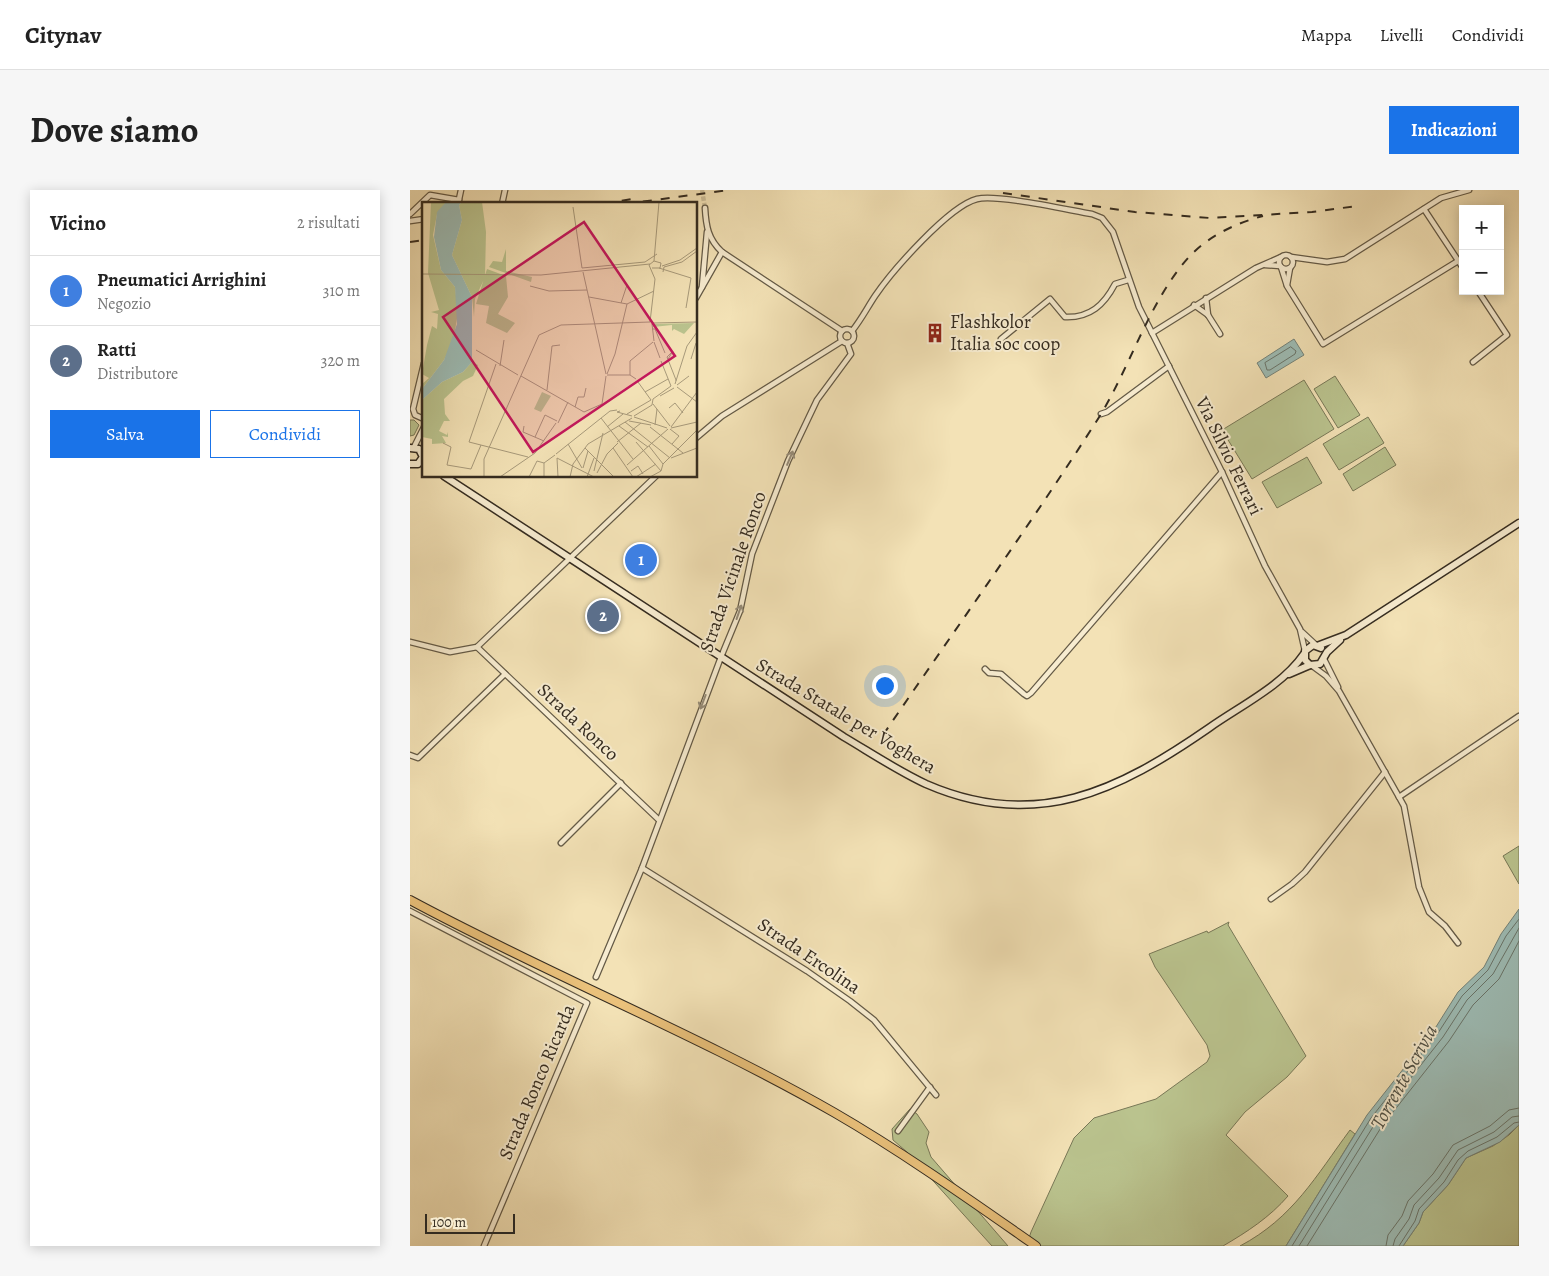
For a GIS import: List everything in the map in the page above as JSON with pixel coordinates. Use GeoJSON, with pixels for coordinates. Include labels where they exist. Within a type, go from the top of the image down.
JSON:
{"type":"FeatureCollection","features":[{"type":"Feature","properties":{"kind":"main road"},"geometry":{"type":"LineString","coordinates":[[410,471],[417,465]]}},
{"type":"Feature","properties":{"kind":"main road","name":"Strada Statale per Voghera"},"geometry":{"type":"LineString","coordinates":[[447,478],[844,737],[911,776],[964,797],[1020,804],[1064,802],[1111,786],[1190,741],[1282,678],[1311,665],[1320,664],[1324,657],[1346,635],[1519,522]]}},
{"type":"Feature","properties":{"kind":"main road","name":"Strada Statale per Voghera"},"geometry":{"type":"LineString","coordinates":[[1282,678],[1310,646],[1317,646],[1346,635]]}},
{"type":"Feature","properties":{"kind":"main road"},"geometry":{"type":"LineString","coordinates":[[1317,646],[1322,649],[1324,657]]}},
{"type":"Feature","properties":{"kind":"main road"},"geometry":{"type":"LineString","coordinates":[[1304,653],[1305,660],[1311,665]]}},
{"type":"Feature","properties":{"kind":"main road"},"geometry":{"type":"LineString","coordinates":[[410,900],[683,1034],[819,1104],[891,1147],[1036,1246]]}},
{"type":"Feature","properties":{"kind":"street"},"geometry":{"type":"LineString","coordinates":[[423,202],[430,196],[459,202],[461,190]]}},
{"type":"Feature","properties":{"kind":"street"},"geometry":{"type":"LineString","coordinates":[[1152,333],[1194,305],[1285,255],[1309,261],[1334,262],[1345,259],[1441,198],[1469,190]]}},
{"type":"Feature","properties":{"kind":"street","name":"Via Silvio Ferrari"},"geometry":{"type":"LineString","coordinates":[[852,331],[884,285],[944,219],[978,199],[1000,200],[1092,214],[1102,218],[1113,232],[1134,295],[1222,472],[1265,566],[1300,629],[1317,646]]}},
{"type":"Feature","properties":{"kind":"street"},"geometry":{"type":"LineString","coordinates":[[410,214],[422,203]]}},
{"type":"Feature","properties":{"kind":"street"},"geometry":{"type":"LineString","coordinates":[[702,287],[707,231],[704,208]]}},
{"type":"Feature","properties":{"kind":"street"},"geometry":{"type":"LineString","coordinates":[[1281,257],[1281,266],[1286,286],[1323,344],[1458,261],[1424,209]]}},
{"type":"Feature","properties":{"kind":"street"},"geometry":{"type":"LineString","coordinates":[[707,231],[715,245],[722,252],[842,331]]}},
{"type":"Feature","properties":{"kind":"street"},"geometry":{"type":"LineString","coordinates":[[698,294],[722,252]]}},
{"type":"Feature","properties":{"kind":"street"},"geometry":{"type":"LineString","coordinates":[[1286,286],[1292,266],[1291,257]]}},
{"type":"Feature","properties":{"kind":"street"},"geometry":{"type":"LineString","coordinates":[[1264,265],[1292,266],[1309,261]]}},
{"type":"Feature","properties":{"kind":"street"},"geometry":{"type":"LineString","coordinates":[[1001,339],[1050,299],[1065,317],[1078,318],[1093,312],[1106,300],[1115,284],[1128,280]]}},
{"type":"Feature","properties":{"kind":"street"},"geometry":{"type":"LineString","coordinates":[[1473,362],[1507,335],[1481,295]]}},
{"type":"Feature","properties":{"kind":"street"},"geometry":{"type":"LineString","coordinates":[[1206,298],[1208,315]]}},
{"type":"Feature","properties":{"kind":"street"},"geometry":{"type":"LineString","coordinates":[[1194,305],[1208,315],[1220,334]]}},
{"type":"Feature","properties":{"kind":"street"},"geometry":{"type":"LineString","coordinates":[[698,436],[722,416],[844,342],[854,340],[852,331],[847,329],[842,331]]}},
{"type":"Feature","properties":{"kind":"street"},"geometry":{"type":"LineString","coordinates":[[842,331],[840,335],[844,342]]}},
{"type":"Feature","properties":{"kind":"street","name":"Strada Vicinale Ronco"},"geometry":{"type":"LineString","coordinates":[[659,820],[740,611],[752,554],[788,461],[817,400],[851,354],[844,342]]}},
{"type":"Feature","properties":{"kind":"street"},"geometry":{"type":"LineString","coordinates":[[1101,414],[1107,412],[1168,366]]}},
{"type":"Feature","properties":{"kind":"street"},"geometry":{"type":"LineString","coordinates":[[422,371],[413,409],[415,415],[422,418]]}},
{"type":"Feature","properties":{"kind":"street"},"geometry":{"type":"LineString","coordinates":[[412,448],[422,430]]}},
{"type":"Feature","properties":{"kind":"street"},"geometry":{"type":"LineString","coordinates":[[985,669],[989,673],[1001,674],[1027,696],[1031,694],[1222,472]]}},
{"type":"Feature","properties":{"kind":"street"},"geometry":{"type":"LineString","coordinates":[[410,642],[450,652],[477,647],[654,478]]}},
{"type":"Feature","properties":{"kind":"street","name":"Via Silvio Ferrari"},"geometry":{"type":"LineString","coordinates":[[1300,629],[1304,653]]}},
{"type":"Feature","properties":{"kind":"street","name":"Strada Ronco"},"geometry":{"type":"LineString","coordinates":[[477,647],[659,820]]}},
{"type":"Feature","properties":{"kind":"street"},"geometry":{"type":"LineString","coordinates":[[1324,657],[1339,691],[1404,806],[1419,887],[1429,912],[1446,926],[1458,943]]}},
{"type":"Feature","properties":{"kind":"street"},"geometry":{"type":"LineString","coordinates":[[1311,665],[1326,676],[1339,691]]}},
{"type":"Feature","properties":{"kind":"street"},"geometry":{"type":"LineString","coordinates":[[410,755],[418,758],[506,674]]}},
{"type":"Feature","properties":{"kind":"street"},"geometry":{"type":"LineString","coordinates":[[1400,797],[1519,716]]}},
{"type":"Feature","properties":{"kind":"street"},"geometry":{"type":"LineString","coordinates":[[1271,899],[1305,872],[1385,772]]}},
{"type":"Feature","properties":{"kind":"street"},"geometry":{"type":"LineString","coordinates":[[561,843],[621,783]]}},
{"type":"Feature","properties":{"kind":"street"},"geometry":{"type":"LineString","coordinates":[[596,977],[642,868],[659,820]]}},
{"type":"Feature","properties":{"kind":"street","name":"Strada Ercolina"},"geometry":{"type":"LineString","coordinates":[[642,868],[807,971],[850,1001],[874,1020],[936,1095]]}},
{"type":"Feature","properties":{"kind":"street","name":"Strada Ronco Ricarda"},"geometry":{"type":"LineString","coordinates":[[410,912],[587,1002],[484,1246]]}},
{"type":"Feature","properties":{"kind":"street"},"geometry":{"type":"LineString","coordinates":[[898,1131],[930,1087]]}},
{"type":"Feature","properties":{"kind":"green space"},"geometry":{"type":"Polygon","coordinates":[[[1335,376],[1360,415],[1338,428],[1314,389],[1335,376]]]}},
{"type":"Feature","properties":{"kind":"green space"},"geometry":{"type":"Polygon","coordinates":[[[1304,380],[1334,429],[1252,479],[1222,430],[1304,380]]]}},
{"type":"Feature","properties":{"kind":"green space"},"geometry":{"type":"Polygon","coordinates":[[[1368,417],[1384,443],[1339,470],[1323,444],[1368,417]]]}},
{"type":"Feature","properties":{"kind":"green space"},"geometry":{"type":"Polygon","coordinates":[[[410,420],[414,420],[419,425],[414,435],[410,436],[410,420]]]}},
{"type":"Feature","properties":{"kind":"green space"},"geometry":{"type":"Polygon","coordinates":[[[1385,447],[1396,465],[1353,491],[1343,474],[1385,447]]]}},
{"type":"Feature","properties":{"kind":"green space"},"geometry":{"type":"Polygon","coordinates":[[[1307,457],[1322,483],[1277,508],[1262,482],[1307,457]]]}},
{"type":"Feature","properties":{"kind":"green space"},"geometry":{"type":"Polygon","coordinates":[[[1519,846],[1519,884],[1503,856],[1519,846]]]}},
{"type":"Feature","properties":{"kind":"green space"},"geometry":{"type":"Polygon","coordinates":[[[1229,922],[1228,925],[1306,1056],[1287,1077],[1245,1112],[1226,1135],[1288,1196],[1258,1224],[1223,1246],[1030,1246],[1028,1241],[1031,1232],[1074,1138],[1094,1118],[1156,1099],[1207,1062],[1210,1056],[1207,1045],[1155,967],[1149,954],[1207,931],[1208,933],[1229,922]]]}},
{"type":"Feature","properties":{"kind":"green space"},"geometry":{"type":"Polygon","coordinates":[[[910,1109],[917,1114],[929,1132],[926,1143],[931,1157],[1008,1246],[992,1246],[907,1152],[893,1140],[892,1129],[910,1109]]]}},
{"type":"Feature","properties":{"kind":"green space"},"geometry":{"type":"Polygon","coordinates":[[[1519,1125],[1519,1246],[1403,1246],[1419,1223],[1423,1212],[1448,1185],[1466,1158],[1493,1146],[1519,1125]]]}},
{"type":"Feature","properties":{"kind":"green space"},"geometry":{"type":"Polygon","coordinates":[[[1350,1130],[1355,1134],[1286,1246],[1240,1246],[1275,1223],[1289,1209],[1314,1180],[1350,1130]]]}},
{"type":"Feature","properties":{"kind":"water"},"geometry":{"type":"Polygon","coordinates":[[[1294,339],[1304,355],[1266,378],[1257,363],[1294,339]]]}},
{"type":"Feature","properties":{"kind":"water","name":"Torrente Scrivia"},"geometry":{"type":"Polygon","coordinates":[[[1519,909],[1519,1125],[1500,1142],[1466,1158],[1448,1185],[1423,1212],[1419,1223],[1403,1246],[1286,1246],[1367,1115],[1434,1030],[1458,992],[1484,967],[1501,934],[1519,909]]]}},
{"type":"Feature","properties":{"kind":"tunnel"},"geometry":{"type":"LineString","coordinates":[[702,190],[705,208]]}},
{"type":"Feature","properties":{"kind":"railway"},"geometry":{"type":"LineString","coordinates":[[640,202],[729,190]]}},
{"type":"Feature","properties":{"kind":"railway"},"geometry":{"type":"LineString","coordinates":[[1003,193],[1135,212],[1210,218],[1312,212],[1357,206]]}},
{"type":"Feature","properties":{"kind":"railway"},"geometry":{"type":"LineString","coordinates":[[615,202],[632,199]]}},
{"type":"Feature","properties":{"kind":"railway"},"geometry":{"type":"LineString","coordinates":[[883,735],[1096,422],[1119,381],[1161,295],[1174,276],[1188,258],[1204,243],[1223,231],[1263,216]]}},
{"type":"Feature","properties":{"kind":"railway"},"geometry":{"type":"LineString","coordinates":[[410,242],[422,240]]}},
{"type":"Feature","properties":{"kind":"place","name":"Flashkolor Italia soc coop"},"geometry":{"type":"Point","coordinates":[935,333]}},
{"type":"Feature","properties":{"kind":"place","name":"Pneumatici Arrighini"},"geometry":{"type":"Point","coordinates":[641,560]}},
{"type":"Feature","properties":{"kind":"place","name":"Ratti"},"geometry":{"type":"Point","coordinates":[603,616]}}]}
